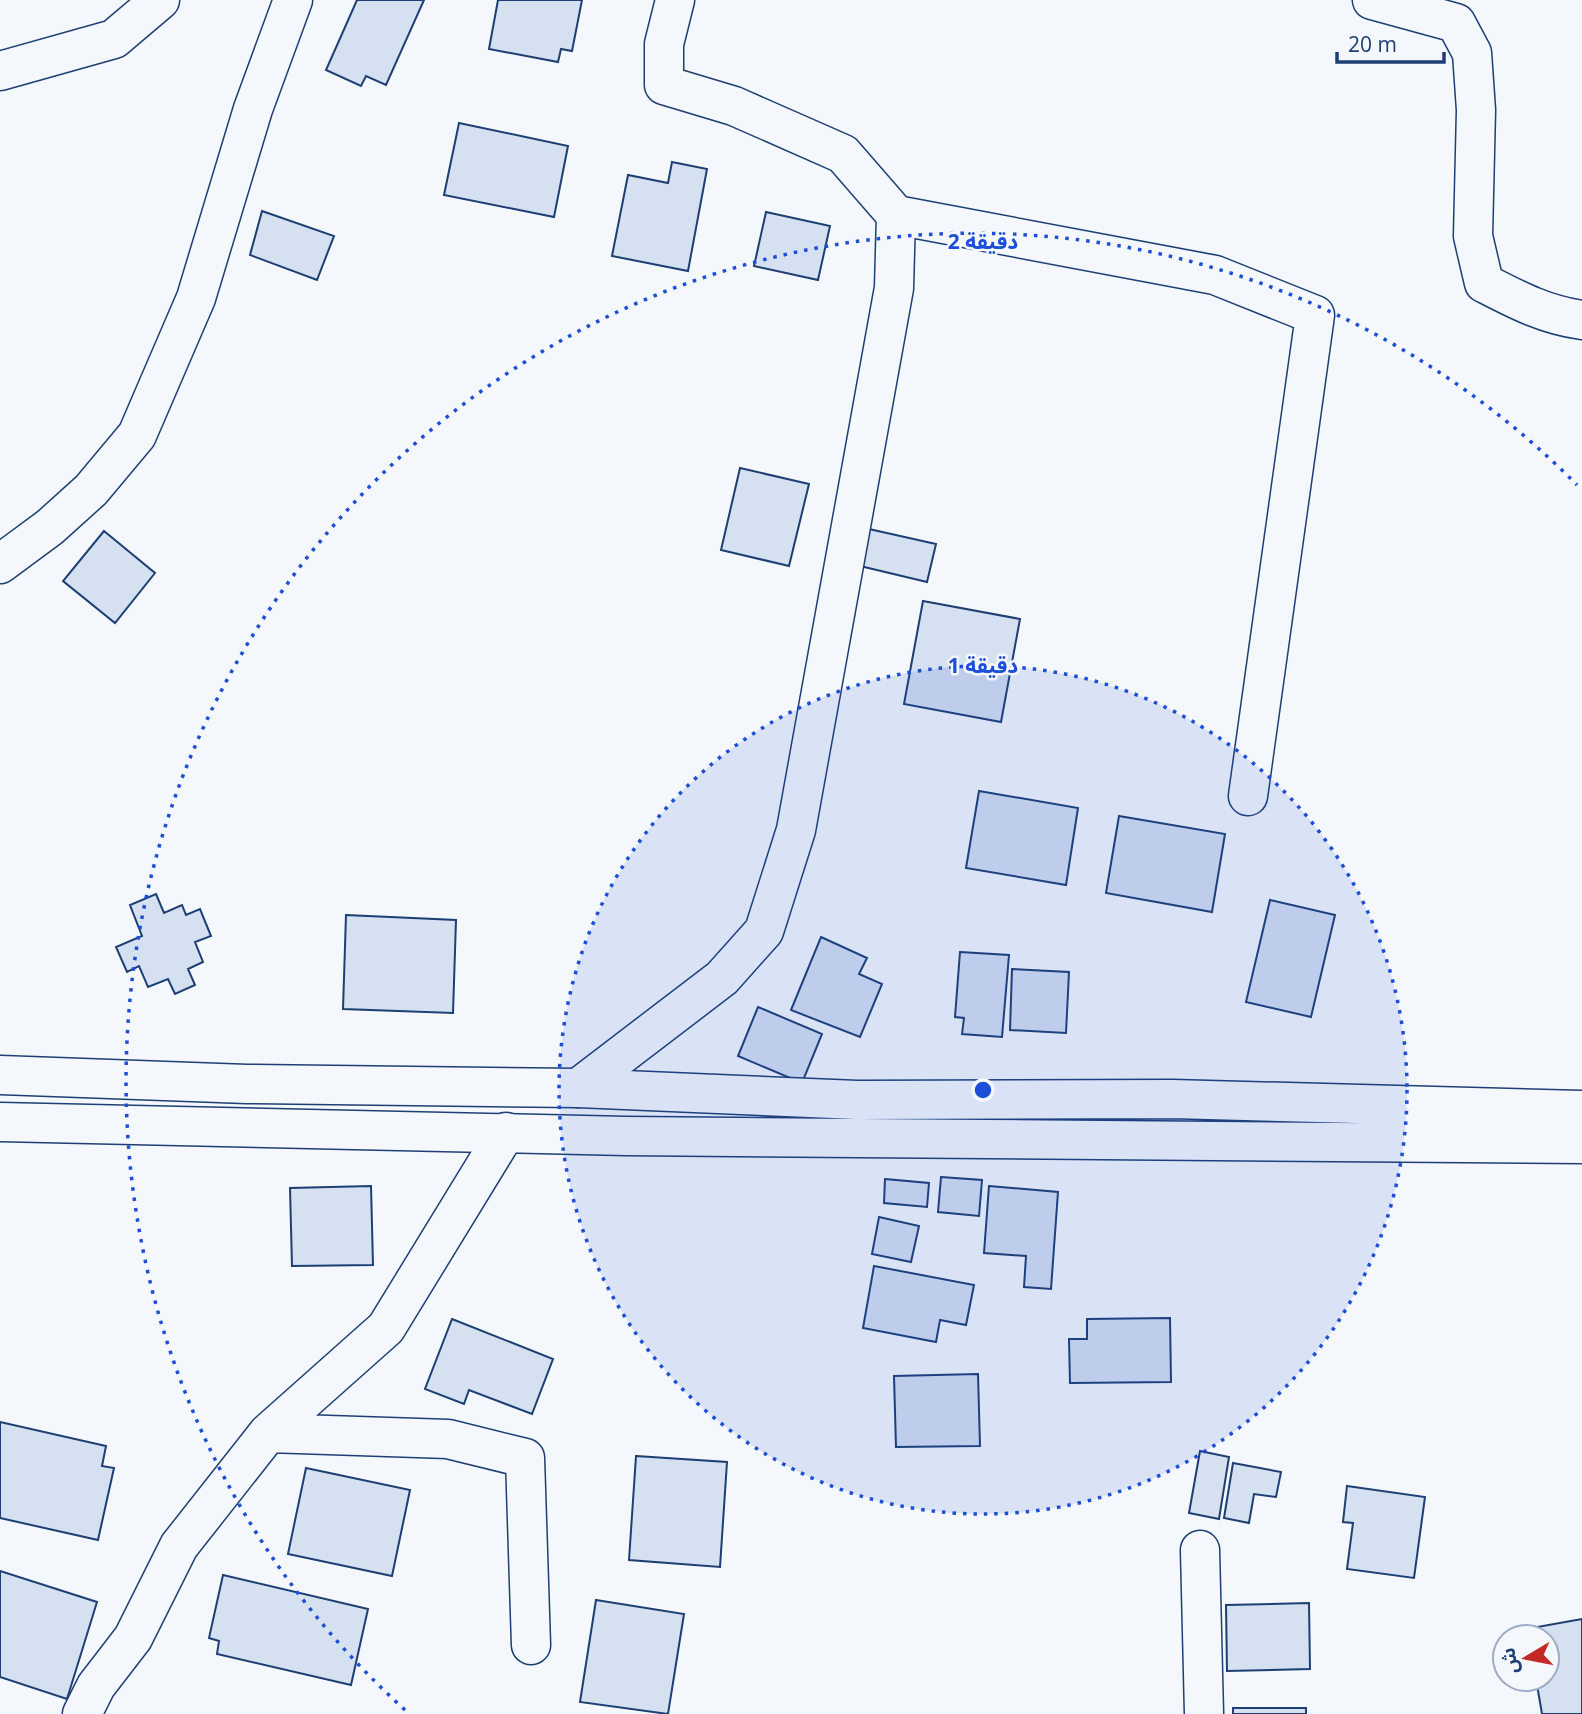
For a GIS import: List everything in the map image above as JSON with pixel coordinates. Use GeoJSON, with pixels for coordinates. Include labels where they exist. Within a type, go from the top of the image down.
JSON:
{"type":"FeatureCollection","features":[{"type":"Feature","properties":{"kind":"street"},"geometry":{"type":"LineString","coordinates":[[0,71],[114,39],[160,0]]}},
{"type":"Feature","properties":{"kind":"street"},"geometry":{"type":"LineString","coordinates":[[0,564],[50,527],[91,490],[137,435],[196,298],[253,109],[293,0]]}},
{"type":"Feature","properties":{"kind":"street"},"geometry":{"type":"LineString","coordinates":[[675,0],[664,44],[664,85],[734,106],[843,154],[896,215],[1215,275],[1315,315],[1248,796]]}},
{"type":"Feature","properties":{"kind":"street"},"geometry":{"type":"LineString","coordinates":[[1372,0],[1456,23],[1472,53],[1476,110],[1472,236],[1484,282],[1529,307],[1554,316],[1582,320]]}},
{"type":"Feature","properties":{"kind":"street"},"geometry":{"type":"LineString","coordinates":[[578,1088],[722,978],[764,931],[796,830],[894,288],[896,215]]}},
{"type":"Feature","properties":{"kind":"street"},"geometry":{"type":"LineString","coordinates":[[0,1075],[247,1084],[578,1088],[857,1100],[1172,1099],[1582,1110]]}},
{"type":"Feature","properties":{"kind":"street"},"geometry":{"type":"LineString","coordinates":[[0,1122],[506,1132],[1582,1144]]}},
{"type":"Feature","properties":{"kind":"street"},"geometry":{"type":"LineString","coordinates":[[82,1714],[96,1686],[133,1638],[180,1546],[268,1433],[386,1328],[506,1132]]}},
{"type":"Feature","properties":{"kind":"street"},"geometry":{"type":"LineString","coordinates":[[268,1433],[448,1439],[525,1458],[531,1645]]}},
{"type":"Feature","properties":{"kind":"street"},"geometry":{"type":"LineString","coordinates":[[1200,1550],[1204,1714]]}},
{"type":"Feature","properties":{"kind":"building"},"geometry":{"type":"Polygon","coordinates":[[[357,0],[424,0],[386,85],[366,76],[361,86],[326,70],[357,0]]]}},
{"type":"Feature","properties":{"kind":"building"},"geometry":{"type":"Polygon","coordinates":[[[498,0],[582,0],[572,51],[561,49],[558,62],[489,49],[498,0]]]}},
{"type":"Feature","properties":{"kind":"building"},"geometry":{"type":"Polygon","coordinates":[[[459,123],[568,146],[554,217],[444,195],[459,123]]]}},
{"type":"Feature","properties":{"kind":"building"},"geometry":{"type":"Polygon","coordinates":[[[672,162],[707,169],[688,271],[612,256],[628,175],[668,183],[672,162]]]}},
{"type":"Feature","properties":{"kind":"building"},"geometry":{"type":"Polygon","coordinates":[[[262,211],[334,236],[317,280],[250,255],[262,211]]]}},
{"type":"Feature","properties":{"kind":"building"},"geometry":{"type":"Polygon","coordinates":[[[766,212],[830,226],[818,280],[754,266],[766,212]]]}},
{"type":"Feature","properties":{"kind":"building"},"geometry":{"type":"Polygon","coordinates":[[[740,468],[809,484],[789,566],[721,550],[740,468]]]}},
{"type":"Feature","properties":{"kind":"building"},"geometry":{"type":"Polygon","coordinates":[[[869,529],[936,544],[927,582],[860,566],[869,529]]]}},
{"type":"Feature","properties":{"kind":"building"},"geometry":{"type":"Polygon","coordinates":[[[104,531],[155,573],[115,623],[63,581],[104,531]]]}},
{"type":"Feature","properties":{"kind":"building"},"geometry":{"type":"Polygon","coordinates":[[[923,601],[1020,619],[1001,722],[904,704],[923,601]]]}},
{"type":"Feature","properties":{"kind":"building"},"geometry":{"type":"Polygon","coordinates":[[[979,791],[1078,808],[1066,885],[966,868],[979,791]]]}},
{"type":"Feature","properties":{"kind":"building"},"geometry":{"type":"Polygon","coordinates":[[[1119,816],[1225,834],[1212,912],[1106,893],[1119,816]]]}},
{"type":"Feature","properties":{"kind":"building"},"geometry":{"type":"Polygon","coordinates":[[[156,894],[164,913],[182,905],[186,915],[200,909],[211,936],[195,942],[203,962],[188,969],[195,985],[175,994],[168,979],[148,987],[139,966],[127,972],[116,947],[142,936],[130,905],[156,894]]]}},
{"type":"Feature","properties":{"kind":"building"},"geometry":{"type":"Polygon","coordinates":[[[1270,900],[1335,915],[1311,1017],[1246,1002],[1270,900]]]}},
{"type":"Feature","properties":{"kind":"building"},"geometry":{"type":"Polygon","coordinates":[[[346,915],[456,920],[453,1013],[343,1009],[346,915]]]}},
{"type":"Feature","properties":{"kind":"building"},"geometry":{"type":"Polygon","coordinates":[[[821,937],[867,958],[859,974],[882,984],[860,1037],[791,1010],[821,937]]]}},
{"type":"Feature","properties":{"kind":"building"},"geometry":{"type":"Polygon","coordinates":[[[960,952],[1009,955],[1002,1037],[962,1034],[964,1018],[955,1017],[960,952]]]}},
{"type":"Feature","properties":{"kind":"building"},"geometry":{"type":"Polygon","coordinates":[[[1012,969],[1069,972],[1066,1033],[1010,1030],[1012,969]]]}},
{"type":"Feature","properties":{"kind":"building"},"geometry":{"type":"Polygon","coordinates":[[[758,1007],[822,1034],[802,1083],[738,1056],[758,1007]]]}},
{"type":"Feature","properties":{"kind":"building"},"geometry":{"type":"Polygon","coordinates":[[[941,1177],[982,1180],[979,1216],[938,1212],[941,1177]]]}},
{"type":"Feature","properties":{"kind":"building"},"geometry":{"type":"Polygon","coordinates":[[[885,1179],[929,1183],[927,1207],[884,1203],[885,1179]]]}},
{"type":"Feature","properties":{"kind":"building"},"geometry":{"type":"Polygon","coordinates":[[[371,1186],[373,1265],[292,1266],[290,1188],[371,1186]]]}},
{"type":"Feature","properties":{"kind":"building"},"geometry":{"type":"Polygon","coordinates":[[[989,1186],[1058,1192],[1051,1289],[1024,1287],[1026,1256],[984,1253],[989,1186]]]}},
{"type":"Feature","properties":{"kind":"building"},"geometry":{"type":"Polygon","coordinates":[[[879,1217],[919,1226],[911,1262],[872,1254],[879,1217]]]}},
{"type":"Feature","properties":{"kind":"building"},"geometry":{"type":"Polygon","coordinates":[[[874,1266],[974,1285],[966,1325],[940,1320],[936,1342],[863,1328],[874,1266]]]}},
{"type":"Feature","properties":{"kind":"building"},"geometry":{"type":"Polygon","coordinates":[[[1170,1318],[1171,1382],[1070,1383],[1069,1339],[1087,1339],[1087,1319],[1170,1318]]]}},
{"type":"Feature","properties":{"kind":"building"},"geometry":{"type":"Polygon","coordinates":[[[452,1319],[553,1359],[532,1414],[469,1390],[464,1404],[425,1389],[452,1319]]]}},
{"type":"Feature","properties":{"kind":"building"},"geometry":{"type":"Polygon","coordinates":[[[978,1374],[980,1446],[896,1447],[894,1376],[978,1374]]]}},
{"type":"Feature","properties":{"kind":"building"},"geometry":{"type":"Polygon","coordinates":[[[0,1422],[106,1446],[102,1466],[114,1468],[98,1540],[0,1518],[0,1422]]]}},
{"type":"Feature","properties":{"kind":"building"},"geometry":{"type":"Polygon","coordinates":[[[1200,1451],[1229,1457],[1219,1519],[1189,1513],[1200,1451]]]}},
{"type":"Feature","properties":{"kind":"building"},"geometry":{"type":"Polygon","coordinates":[[[636,1456],[727,1462],[720,1567],[629,1560],[636,1456]]]}},
{"type":"Feature","properties":{"kind":"building"},"geometry":{"type":"Polygon","coordinates":[[[1233,1463],[1281,1472],[1276,1497],[1254,1494],[1249,1523],[1224,1518],[1233,1463]]]}},
{"type":"Feature","properties":{"kind":"building"},"geometry":{"type":"Polygon","coordinates":[[[306,1468],[410,1490],[392,1576],[288,1554],[306,1468]]]}},
{"type":"Feature","properties":{"kind":"building"},"geometry":{"type":"Polygon","coordinates":[[[1347,1486],[1425,1497],[1414,1578],[1347,1569],[1353,1523],[1343,1522],[1347,1486]]]}},
{"type":"Feature","properties":{"kind":"building"},"geometry":{"type":"Polygon","coordinates":[[[0,1571],[97,1602],[67,1699],[0,1677],[0,1571]]]}},
{"type":"Feature","properties":{"kind":"building"},"geometry":{"type":"Polygon","coordinates":[[[223,1575],[368,1609],[351,1685],[217,1654],[219,1641],[209,1638],[223,1575]]]}},
{"type":"Feature","properties":{"kind":"building"},"geometry":{"type":"Polygon","coordinates":[[[596,1600],[684,1614],[668,1714],[580,1702],[596,1600]]]}},
{"type":"Feature","properties":{"kind":"building"},"geometry":{"type":"Polygon","coordinates":[[[1309,1603],[1310,1669],[1227,1671],[1226,1605],[1309,1603]]]}},
{"type":"Feature","properties":{"kind":"building"},"geometry":{"type":"Polygon","coordinates":[[[1582,1619],[1582,1714],[1542,1714],[1538,1693],[1561,1693],[1560,1623],[1582,1619]]]}},
{"type":"Feature","properties":{"kind":"building"},"geometry":{"type":"Polygon","coordinates":[[[1233,1708],[1306,1708],[1306,1714],[1233,1714],[1233,1708]]]}}]}
